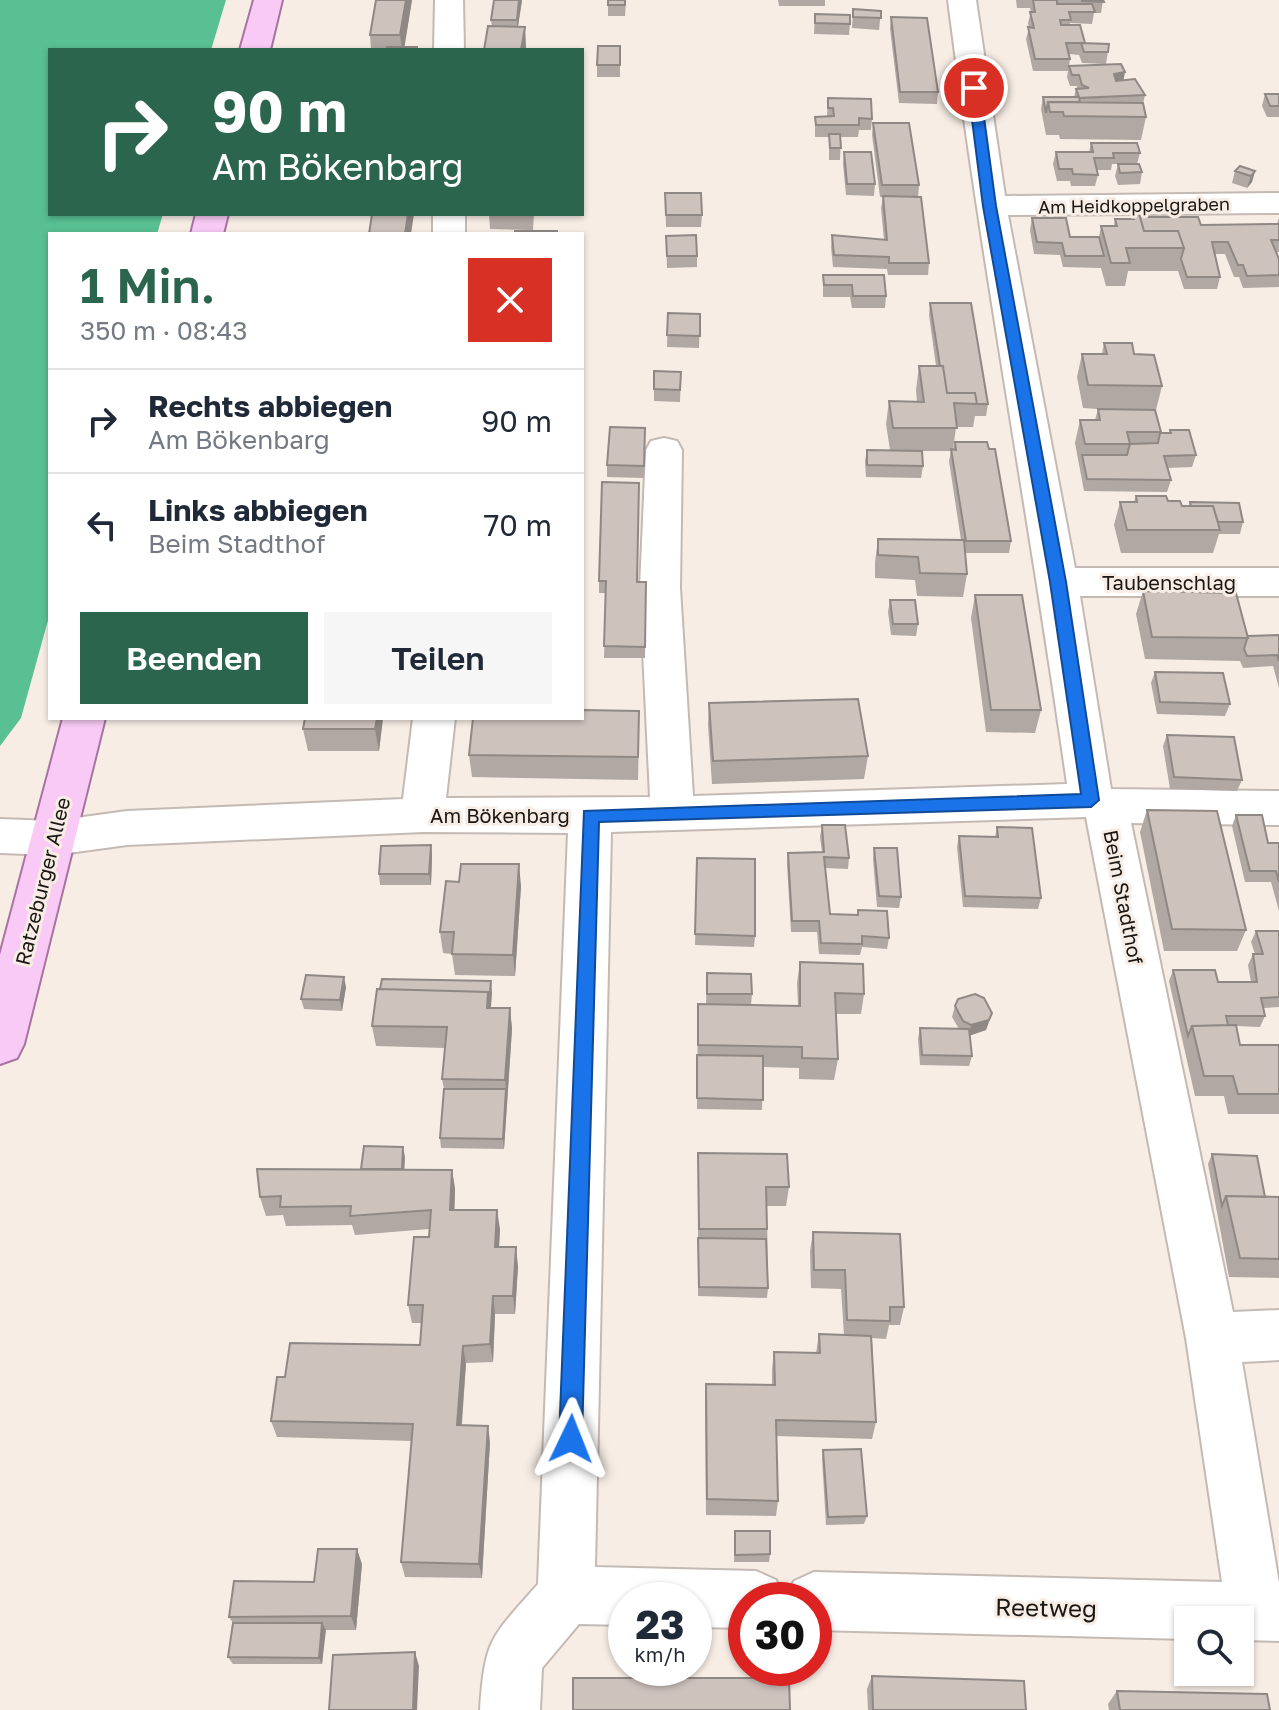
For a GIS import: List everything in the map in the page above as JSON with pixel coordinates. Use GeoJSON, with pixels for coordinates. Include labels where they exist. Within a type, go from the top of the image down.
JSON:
{"type":"FeatureCollection","features":[{"type":"Feature","properties":{"kind":"main road"},"geometry":{"type":"LineString","coordinates":[[256,48],[268,0]]}},
{"type":"Feature","properties":{"kind":"main road","name":"Ratzeburger Allee"},"geometry":{"type":"LineString","coordinates":[[0,1044],[84,720]]}},
{"type":"Feature","properties":{"kind":"street"},"geometry":{"type":"LineString","coordinates":[[449,0],[449,48]]}},
{"type":"Feature","properties":{"kind":"street","name":"Beim Stadthof"},"geometry":{"type":"LineString","coordinates":[[962,0],[990,206],[1098,803],[1267,1612]]}},
{"type":"Feature","properties":{"kind":"street","name":"Am Heidkoppelgraben"},"geometry":{"type":"LineString","coordinates":[[990,206],[1279,203]]}},
{"type":"Feature","properties":{"kind":"street"},"geometry":{"type":"LineString","coordinates":[[664,450],[660,588],[672,813]]}},
{"type":"Feature","properties":{"kind":"street","name":"Taubenschlag"},"geometry":{"type":"LineString","coordinates":[[1058,582],[1279,582]]}},
{"type":"Feature","properties":{"kind":"street"},"geometry":{"type":"LineString","coordinates":[[423,815],[434,720]]}},
{"type":"Feature","properties":{"kind":"street","name":"Am Bökenbarg"},"geometry":{"type":"LineString","coordinates":[[0,836],[54,838],[127,828],[423,815],[590,816],[1098,803],[1279,808]]}},
{"type":"Feature","properties":{"kind":"street"},"geometry":{"type":"LineString","coordinates":[[510,1710],[513,1657],[566,1595],[590,816]]}},
{"type":"Feature","properties":{"kind":"street"},"geometry":{"type":"LineString","coordinates":[[1212,1338],[1279,1335]]}},
{"type":"Feature","properties":{"kind":"street"},"geometry":{"type":"LineString","coordinates":[[566,1595],[728,1599]]}},
{"type":"Feature","properties":{"kind":"street","name":"Reetweg"},"geometry":{"type":"LineString","coordinates":[[832,1601],[1267,1612]]}},
{"type":"Feature","properties":{"kind":"green space"},"geometry":{"type":"Polygon","coordinates":[[[0,0],[226,0],[212,48],[48,48],[48,216],[162,216],[158,232],[48,232],[48,620],[21,718],[0,746],[0,0]]]}},
{"type":"Feature","properties":{"kind":"building"},"geometry":{"type":"Polygon","coordinates":[[[376,0],[406,0],[400,35],[370,35],[376,0]]]}},
{"type":"Feature","properties":{"kind":"building"},"geometry":{"type":"Polygon","coordinates":[[[494,0],[519,0],[517,20],[491,20],[494,0]]]}},
{"type":"Feature","properties":{"kind":"building"},"geometry":{"type":"Polygon","coordinates":[[[608,0],[625,0],[625,5],[608,5],[608,0]]]}},
{"type":"Feature","properties":{"kind":"building"},"geometry":{"type":"Polygon","coordinates":[[[1033,0],[1092,4],[1095,12],[1069,12],[1071,20],[1060,20],[1061,25],[1080,25],[1085,43],[1066,43],[1070,59],[1035,59],[1028,27],[1034,28],[1030,12],[1035,12],[1033,0]]]}},
{"type":"Feature","properties":{"kind":"building"},"geometry":{"type":"Polygon","coordinates":[[[853,9],[881,11],[881,18],[853,17],[853,9]]]}},
{"type":"Feature","properties":{"kind":"building"},"geometry":{"type":"Polygon","coordinates":[[[815,14],[850,15],[850,24],[815,23],[815,14]]]}},
{"type":"Feature","properties":{"kind":"building"},"geometry":{"type":"Polygon","coordinates":[[[891,17],[927,18],[938,92],[900,92],[891,17]]]}},
{"type":"Feature","properties":{"kind":"building"},"geometry":{"type":"Polygon","coordinates":[[[488,26],[525,27],[521,48],[484,48],[488,26]]]}},
{"type":"Feature","properties":{"kind":"building"},"geometry":{"type":"Polygon","coordinates":[[[1081,43],[1109,44],[1108,52],[1084,52],[1081,43]]]}},
{"type":"Feature","properties":{"kind":"building"},"geometry":{"type":"Polygon","coordinates":[[[598,46],[620,46],[620,65],[597,65],[598,46]]]}},
{"type":"Feature","properties":{"kind":"building"},"geometry":{"type":"Polygon","coordinates":[[[1121,64],[1125,72],[1114,74],[1116,81],[1135,79],[1145,95],[1048,102],[1046,113],[1043,97],[1079,97],[1076,89],[1089,88],[1082,85],[1079,75],[1072,75],[1069,66],[1121,64]]]}},
{"type":"Feature","properties":{"kind":"building"},"geometry":{"type":"Polygon","coordinates":[[[1265,94],[1279,94],[1279,106],[1270,106],[1265,94]]]}},
{"type":"Feature","properties":{"kind":"building"},"geometry":{"type":"Polygon","coordinates":[[[828,98],[871,99],[872,119],[859,118],[859,125],[816,125],[815,117],[834,116],[833,108],[828,108],[828,98]]]}},
{"type":"Feature","properties":{"kind":"building"},"geometry":{"type":"Polygon","coordinates":[[[1048,102],[1143,103],[1146,117],[1064,116],[1063,112],[1050,112],[1048,102]]]}},
{"type":"Feature","properties":{"kind":"building"},"geometry":{"type":"Polygon","coordinates":[[[873,123],[909,123],[919,185],[882,185],[873,123]]]}},
{"type":"Feature","properties":{"kind":"building"},"geometry":{"type":"Polygon","coordinates":[[[829,134],[840,134],[841,148],[830,148],[829,134]]]}},
{"type":"Feature","properties":{"kind":"building"},"geometry":{"type":"Polygon","coordinates":[[[1091,143],[1137,143],[1140,153],[1113,153],[1114,158],[1094,158],[1098,175],[1073,174],[1072,169],[1059,169],[1056,152],[1093,152],[1091,143]]]}},
{"type":"Feature","properties":{"kind":"building"},"geometry":{"type":"Polygon","coordinates":[[[844,152],[871,152],[875,184],[847,184],[844,152]]]}},
{"type":"Feature","properties":{"kind":"building"},"geometry":{"type":"Polygon","coordinates":[[[1118,164],[1139,164],[1142,172],[1120,173],[1118,164]]]}},
{"type":"Feature","properties":{"kind":"building"},"geometry":{"type":"Polygon","coordinates":[[[1240,166],[1255,171],[1251,176],[1235,171],[1240,166]]]}},
{"type":"Feature","properties":{"kind":"building"},"geometry":{"type":"Polygon","coordinates":[[[665,193],[701,193],[702,215],[666,215],[665,193]]]}},
{"type":"Feature","properties":{"kind":"building"},"geometry":{"type":"Polygon","coordinates":[[[883,196],[921,197],[929,263],[889,263],[889,257],[834,255],[832,235],[887,240],[883,196]]]}},
{"type":"Feature","properties":{"kind":"building"},"geometry":{"type":"Polygon","coordinates":[[[1132,214],[1139,214],[1144,231],[1178,231],[1184,248],[1126,248],[1130,263],[1111,263],[1101,226],[1117,226],[1115,219],[1134,219],[1132,214]]]}},
{"type":"Feature","properties":{"kind":"building"},"geometry":{"type":"Polygon","coordinates":[[[372,216],[408,216],[405,232],[369,232],[372,216]]]}},
{"type":"Feature","properties":{"kind":"building"},"geometry":{"type":"Polygon","coordinates":[[[1140,217],[1198,217],[1201,225],[1279,224],[1279,240],[1271,240],[1279,259],[1279,275],[1247,276],[1243,265],[1238,265],[1228,242],[1212,242],[1220,277],[1187,277],[1181,259],[1184,248],[1178,231],[1144,231],[1140,217]]]}},
{"type":"Feature","properties":{"kind":"building"},"geometry":{"type":"Polygon","coordinates":[[[1032,218],[1066,218],[1070,237],[1099,237],[1104,256],[1065,256],[1062,243],[1037,242],[1032,218]]]}},
{"type":"Feature","properties":{"kind":"building"},"geometry":{"type":"Polygon","coordinates":[[[515,231],[557,231],[557,232],[515,231]]]}},
{"type":"Feature","properties":{"kind":"building"},"geometry":{"type":"Polygon","coordinates":[[[696,235],[697,256],[667,256],[666,236],[696,235]]]}},
{"type":"Feature","properties":{"kind":"building"},"geometry":{"type":"Polygon","coordinates":[[[823,275],[884,275],[886,296],[853,296],[852,285],[824,285],[823,275]]]}},
{"type":"Feature","properties":{"kind":"building"},"geometry":{"type":"Polygon","coordinates":[[[930,303],[971,303],[988,404],[977,404],[975,393],[947,393],[930,303]]]}},
{"type":"Feature","properties":{"kind":"building"},"geometry":{"type":"Polygon","coordinates":[[[668,313],[700,314],[700,336],[667,335],[668,313]]]}},
{"type":"Feature","properties":{"kind":"building"},"geometry":{"type":"Polygon","coordinates":[[[1104,343],[1132,343],[1134,354],[1154,355],[1162,386],[1088,385],[1082,354],[1107,354],[1104,343]]]}},
{"type":"Feature","properties":{"kind":"building"},"geometry":{"type":"Polygon","coordinates":[[[919,366],[943,366],[947,393],[975,393],[977,404],[954,403],[957,428],[893,428],[889,401],[924,402],[919,366]]]}},
{"type":"Feature","properties":{"kind":"building"},"geometry":{"type":"Polygon","coordinates":[[[654,371],[681,372],[680,390],[654,389],[654,371]]]}},
{"type":"Feature","properties":{"kind":"building"},"geometry":{"type":"Polygon","coordinates":[[[1098,409],[1155,410],[1161,432],[1127,432],[1130,444],[1085,444],[1080,420],[1100,420],[1098,409]]]}},
{"type":"Feature","properties":{"kind":"building"},"geometry":{"type":"Polygon","coordinates":[[[610,427],[645,428],[644,466],[607,465],[610,427]]]}},
{"type":"Feature","properties":{"kind":"building"},"geometry":{"type":"Polygon","coordinates":[[[1170,430],[1189,430],[1196,455],[1164,456],[1171,480],[1087,479],[1082,455],[1127,455],[1130,444],[1158,443],[1160,433],[1171,433],[1170,430]]]}},
{"type":"Feature","properties":{"kind":"building"},"geometry":{"type":"Polygon","coordinates":[[[955,442],[987,442],[989,449],[995,449],[1011,541],[966,541],[951,449],[956,450],[955,442]]]}},
{"type":"Feature","properties":{"kind":"building"},"geometry":{"type":"Polygon","coordinates":[[[867,450],[922,451],[923,466],[867,465],[867,450]]]}},
{"type":"Feature","properties":{"kind":"building"},"geometry":{"type":"Polygon","coordinates":[[[602,482],[639,483],[637,582],[646,582],[645,647],[604,646],[606,581],[599,581],[602,482]]]}},
{"type":"Feature","properties":{"kind":"building"},"geometry":{"type":"Polygon","coordinates":[[[1136,496],[1166,496],[1168,501],[1180,501],[1182,506],[1213,506],[1220,530],[1127,530],[1120,502],[1137,502],[1136,496]]]}},
{"type":"Feature","properties":{"kind":"building"},"geometry":{"type":"Polygon","coordinates":[[[1190,502],[1239,503],[1243,522],[1218,522],[1213,506],[1191,506],[1190,502]]]}},
{"type":"Feature","properties":{"kind":"building"},"geometry":{"type":"Polygon","coordinates":[[[878,539],[964,540],[967,574],[920,573],[918,557],[878,555],[878,539]]]}},
{"type":"Feature","properties":{"kind":"building"},"geometry":{"type":"Polygon","coordinates":[[[1143,591],[1236,593],[1248,638],[1152,637],[1143,591]]]}},
{"type":"Feature","properties":{"kind":"building"},"geometry":{"type":"Polygon","coordinates":[[[975,595],[1022,595],[1041,710],[991,710],[975,595]]]}},
{"type":"Feature","properties":{"kind":"building"},"geometry":{"type":"Polygon","coordinates":[[[890,600],[915,600],[918,624],[893,624],[890,600]]]}},
{"type":"Feature","properties":{"kind":"building"},"geometry":{"type":"Polygon","coordinates":[[[1279,635],[1279,661],[1277,655],[1247,656],[1244,649],[1248,636],[1279,635]]]}},
{"type":"Feature","properties":{"kind":"building"},"geometry":{"type":"Polygon","coordinates":[[[1155,672],[1223,673],[1230,704],[1160,702],[1155,672]]]}},
{"type":"Feature","properties":{"kind":"building"},"geometry":{"type":"Polygon","coordinates":[[[858,699],[868,756],[713,761],[709,703],[858,699]]]}},
{"type":"Feature","properties":{"kind":"building"},"geometry":{"type":"Polygon","coordinates":[[[584,710],[639,711],[638,757],[469,755],[473,720],[584,720],[584,710]]]}},
{"type":"Feature","properties":{"kind":"building"},"geometry":{"type":"Polygon","coordinates":[[[305,720],[377,720],[375,729],[303,729],[305,720]]]}},
{"type":"Feature","properties":{"kind":"building"},"geometry":{"type":"Polygon","coordinates":[[[1167,735],[1234,737],[1242,780],[1174,777],[1167,735]]]}},
{"type":"Feature","properties":{"kind":"building"},"geometry":{"type":"Polygon","coordinates":[[[1147,810],[1217,811],[1246,930],[1172,929],[1147,810]]]}},
{"type":"Feature","properties":{"kind":"building"},"geometry":{"type":"Polygon","coordinates":[[[1236,815],[1262,815],[1268,843],[1279,843],[1279,882],[1276,871],[1250,871],[1236,815]]]}},
{"type":"Feature","properties":{"kind":"building"},"geometry":{"type":"Polygon","coordinates":[[[822,825],[845,825],[849,858],[824,857],[830,914],[858,915],[858,910],[887,911],[889,938],[862,936],[862,944],[821,943],[819,921],[792,921],[788,853],[824,852],[822,825]]]}},
{"type":"Feature","properties":{"kind":"building"},"geometry":{"type":"Polygon","coordinates":[[[997,827],[1032,828],[1041,898],[965,896],[959,836],[998,837],[997,827]]]}},
{"type":"Feature","properties":{"kind":"building"},"geometry":{"type":"Polygon","coordinates":[[[431,845],[429,874],[379,874],[381,846],[431,845]]]}},
{"type":"Feature","properties":{"kind":"building"},"geometry":{"type":"Polygon","coordinates":[[[874,848],[897,848],[901,897],[879,896],[874,848]]]}},
{"type":"Feature","properties":{"kind":"building"},"geometry":{"type":"Polygon","coordinates":[[[697,858],[755,859],[755,936],[695,934],[697,858]]]}},
{"type":"Feature","properties":{"kind":"building"},"geometry":{"type":"Polygon","coordinates":[[[461,864],[519,864],[513,955],[452,954],[454,932],[440,932],[446,881],[459,882],[461,864]]]}},
{"type":"Feature","properties":{"kind":"building"},"geometry":{"type":"Polygon","coordinates":[[[1256,931],[1279,931],[1279,997],[1261,998],[1265,1016],[1226,1016],[1228,1025],[1192,1026],[1188,1036],[1173,970],[1215,970],[1218,982],[1257,982],[1253,954],[1263,954],[1256,931]]]}},
{"type":"Feature","properties":{"kind":"building"},"geometry":{"type":"Polygon","coordinates":[[[800,962],[863,964],[864,994],[835,993],[838,1059],[802,1058],[802,1047],[698,1045],[698,1004],[800,1006],[800,962]]]}},
{"type":"Feature","properties":{"kind":"building"},"geometry":{"type":"Polygon","coordinates":[[[707,973],[751,974],[752,994],[707,994],[707,973]]]}},
{"type":"Feature","properties":{"kind":"building"},"geometry":{"type":"Polygon","coordinates":[[[306,975],[344,977],[340,1000],[301,999],[306,975]]]}},
{"type":"Feature","properties":{"kind":"building"},"geometry":{"type":"Polygon","coordinates":[[[382,979],[491,981],[489,1002],[488,992],[380,989],[382,979]]]}},
{"type":"Feature","properties":{"kind":"building"},"geometry":{"type":"Polygon","coordinates":[[[377,989],[488,992],[487,1008],[510,1008],[505,1080],[442,1079],[447,1027],[372,1026],[377,989]]]}},
{"type":"Feature","properties":{"kind":"building"},"geometry":{"type":"Polygon","coordinates":[[[975,994],[984,998],[992,1013],[989,1020],[971,1025],[963,1021],[955,1006],[958,999],[975,994]]]}},
{"type":"Feature","properties":{"kind":"building"},"geometry":{"type":"Polygon","coordinates":[[[1236,1025],[1240,1045],[1279,1045],[1279,1094],[1238,1094],[1233,1076],[1204,1076],[1192,1026],[1236,1025]]]}},
{"type":"Feature","properties":{"kind":"building"},"geometry":{"type":"Polygon","coordinates":[[[920,1028],[969,1029],[972,1056],[922,1055],[920,1028]]]}},
{"type":"Feature","properties":{"kind":"building"},"geometry":{"type":"Polygon","coordinates":[[[697,1055],[763,1056],[763,1100],[697,1098],[697,1055]]]}},
{"type":"Feature","properties":{"kind":"building"},"geometry":{"type":"Polygon","coordinates":[[[444,1089],[506,1089],[503,1139],[440,1138],[444,1089]]]}},
{"type":"Feature","properties":{"kind":"building"},"geometry":{"type":"Polygon","coordinates":[[[364,1146],[403,1147],[402,1169],[361,1169],[364,1146]]]}},
{"type":"Feature","properties":{"kind":"building"},"geometry":{"type":"Polygon","coordinates":[[[698,1153],[787,1154],[789,1187],[766,1187],[767,1229],[699,1229],[698,1153]]]}},
{"type":"Feature","properties":{"kind":"building"},"geometry":{"type":"Polygon","coordinates":[[[1212,1154],[1257,1156],[1265,1197],[1226,1196],[1222,1206],[1212,1154]]]}},
{"type":"Feature","properties":{"kind":"building"},"geometry":{"type":"Polygon","coordinates":[[[257,1169],[452,1170],[450,1210],[497,1210],[495,1247],[516,1247],[513,1296],[493,1296],[490,1344],[463,1346],[457,1425],[488,1426],[479,1564],[401,1562],[413,1424],[271,1421],[277,1377],[285,1377],[290,1343],[420,1345],[423,1305],[408,1305],[414,1237],[429,1237],[431,1210],[350,1216],[351,1206],[280,1207],[281,1196],[260,1197],[257,1169]]]}},
{"type":"Feature","properties":{"kind":"building"},"geometry":{"type":"Polygon","coordinates":[[[1226,1196],[1279,1197],[1279,1259],[1240,1258],[1226,1196]]]}},
{"type":"Feature","properties":{"kind":"building"},"geometry":{"type":"Polygon","coordinates":[[[813,1232],[900,1234],[904,1307],[890,1307],[890,1321],[847,1320],[845,1270],[814,1270],[813,1232]]]}},
{"type":"Feature","properties":{"kind":"building"},"geometry":{"type":"Polygon","coordinates":[[[698,1238],[766,1239],[768,1288],[699,1287],[698,1238]]]}},
{"type":"Feature","properties":{"kind":"building"},"geometry":{"type":"Polygon","coordinates":[[[819,1334],[871,1336],[876,1422],[776,1420],[778,1501],[707,1499],[706,1384],[775,1385],[774,1352],[820,1353],[819,1334]]]}},
{"type":"Feature","properties":{"kind":"building"},"geometry":{"type":"Polygon","coordinates":[[[861,1449],[867,1516],[828,1517],[823,1450],[861,1449]]]}},
{"type":"Feature","properties":{"kind":"building"},"geometry":{"type":"Polygon","coordinates":[[[735,1531],[770,1531],[770,1554],[735,1555],[735,1531]]]}},
{"type":"Feature","properties":{"kind":"building"},"geometry":{"type":"Polygon","coordinates":[[[318,1549],[357,1549],[351,1616],[229,1617],[234,1581],[314,1582],[318,1549]]]}},
{"type":"Feature","properties":{"kind":"building"},"geometry":{"type":"Polygon","coordinates":[[[233,1623],[322,1623],[319,1658],[228,1657],[233,1623]]]}},
{"type":"Feature","properties":{"kind":"building"},"geometry":{"type":"Polygon","coordinates":[[[415,1652],[413,1710],[329,1710],[333,1655],[415,1652]]]}},
{"type":"Feature","properties":{"kind":"building"},"geometry":{"type":"Polygon","coordinates":[[[872,1676],[1024,1681],[1026,1710],[873,1710],[872,1676]]]}},
{"type":"Feature","properties":{"kind":"building"},"geometry":{"type":"Polygon","coordinates":[[[573,1678],[608,1678],[608,1686],[712,1686],[712,1678],[728,1678],[728,1686],[789,1686],[790,1710],[573,1710],[573,1678]]]}},
{"type":"Feature","properties":{"kind":"building"},"geometry":{"type":"Polygon","coordinates":[[[1117,1691],[1267,1694],[1270,1710],[1120,1710],[1117,1691]]]}},
{"type":"Feature","properties":{"kind":"route"},"geometry":{"type":"LineString","coordinates":[[571,1439],[590,816],[1091,800],[1058,582],[990,206],[974,88]]}}]}
